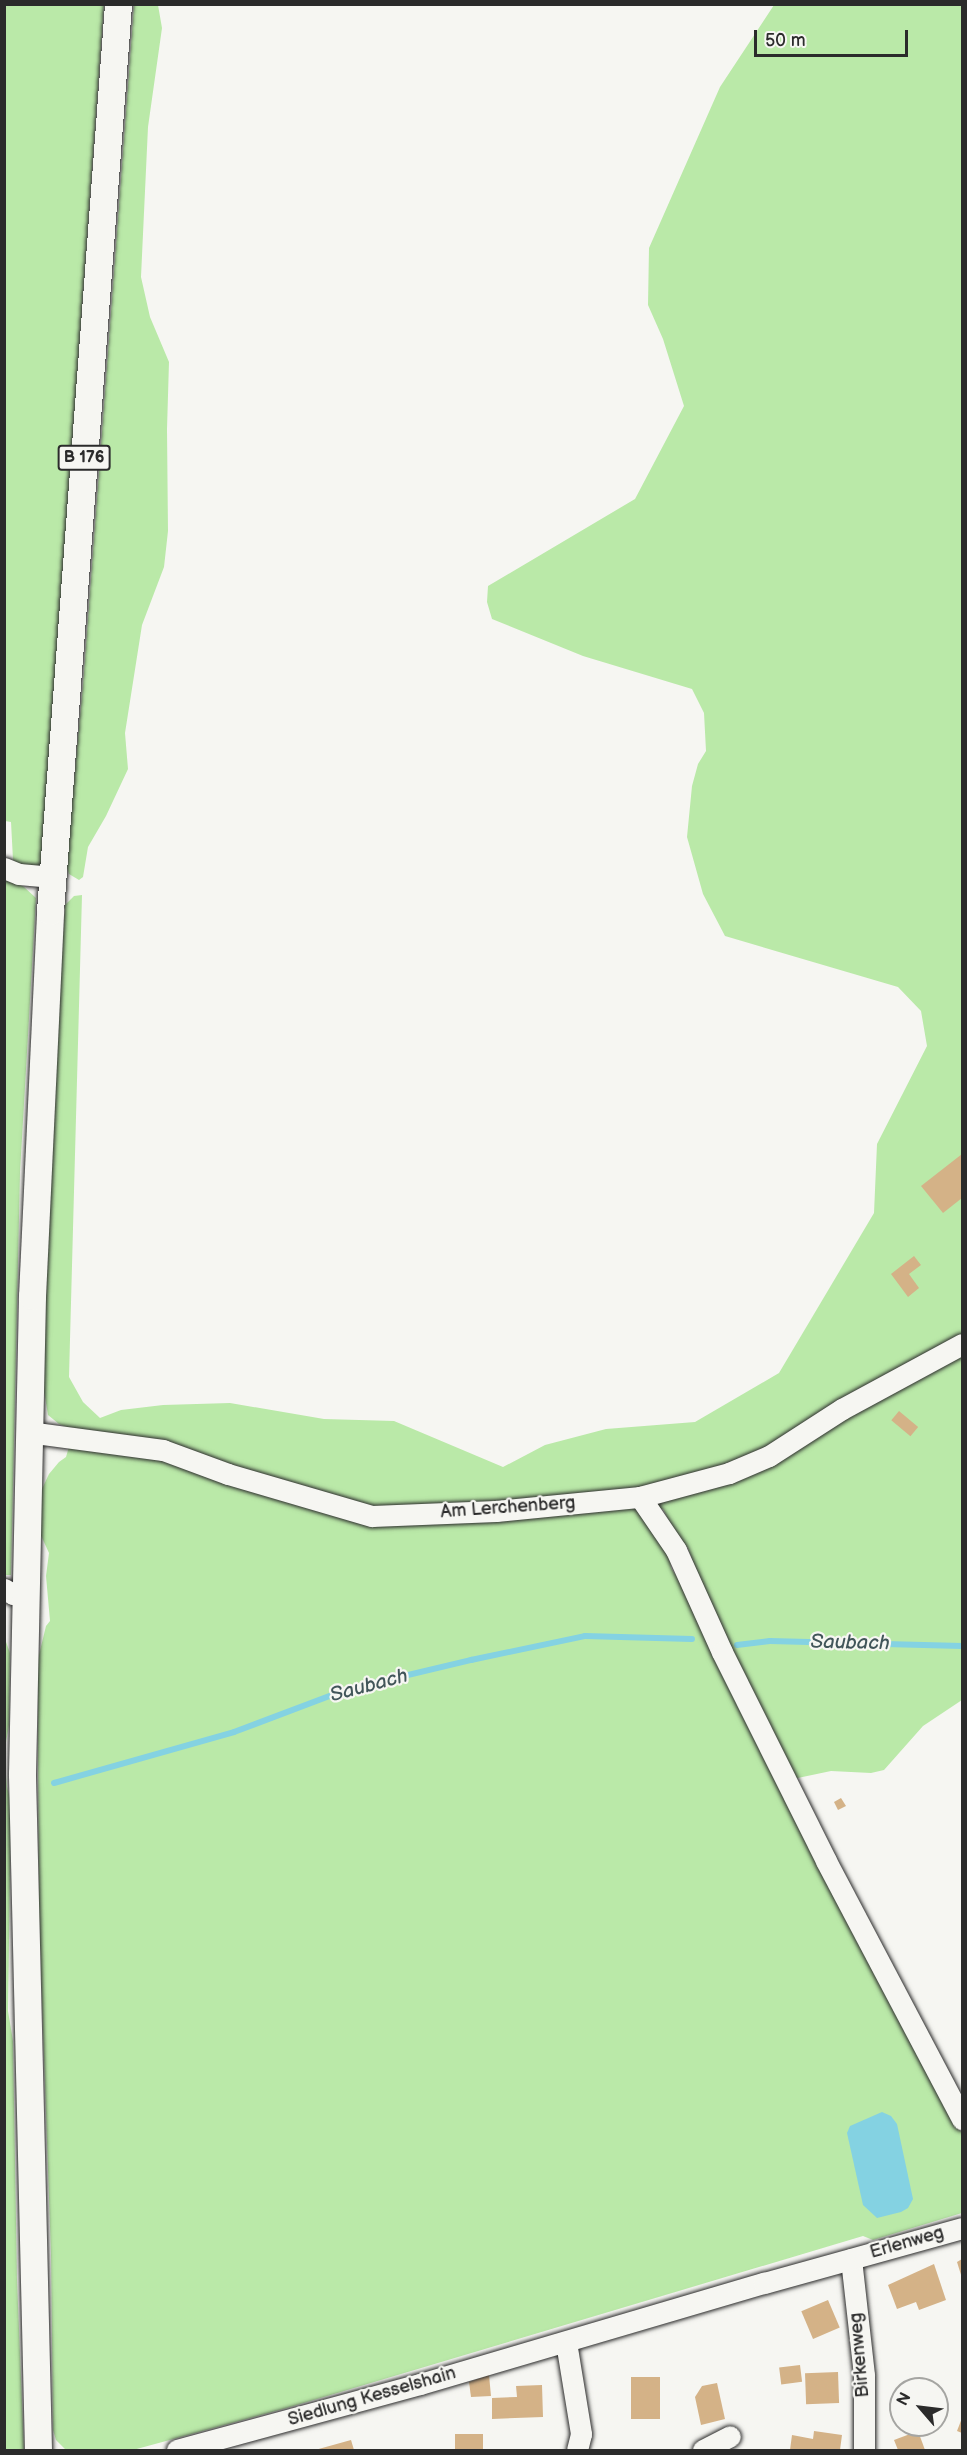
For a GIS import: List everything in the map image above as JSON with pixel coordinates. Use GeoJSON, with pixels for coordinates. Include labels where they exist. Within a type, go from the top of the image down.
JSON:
{"type":"FeatureCollection","features":[{"type":"Feature","properties":{"kind":"main road","name":"B 176"},"geometry":{"type":"LineString","coordinates":[[38,2451],[22,1774],[14,1592],[28,1432],[36,1161],[53,877],[118,4]]}},
{"type":"Feature","properties":{"kind":"street"},"geometry":{"type":"LineString","coordinates":[[4,868],[19,874],[53,877]]}},
{"type":"Feature","properties":{"kind":"street","name":"Am Lerchenberg"},"geometry":{"type":"LineString","coordinates":[[28,1432],[163,1450],[228,1474],[372,1516],[496,1511],[640,1497],[729,1473],[769,1456],[842,1409],[963,1344]]}},
{"type":"Feature","properties":{"kind":"street"},"geometry":{"type":"LineString","coordinates":[[640,1497],[676,1550],[722,1652],[826,1862],[963,2119]]}},
{"type":"Feature","properties":{"kind":"street","name":"Erlenweg"},"geometry":{"type":"LineString","coordinates":[[851,2259],[963,2228]]}},
{"type":"Feature","properties":{"kind":"street","name":"Siedlung Kesselshain"},"geometry":{"type":"LineString","coordinates":[[177,2451],[851,2259]]}},
{"type":"Feature","properties":{"kind":"street","name":"Birkenweg"},"geometry":{"type":"LineString","coordinates":[[851,2259],[864,2375],[864,2451]]}},
{"type":"Feature","properties":{"kind":"street"},"geometry":{"type":"LineString","coordinates":[[566,2342],[582,2450]]}},
{"type":"Feature","properties":{"kind":"street"},"geometry":{"type":"LineString","coordinates":[[703,2451],[730,2436]]}},
{"type":"Feature","properties":{"kind":"green space"},"geometry":{"type":"Polygon","coordinates":[[[5,5],[104,5],[42,863],[38,869],[22,868],[13,860],[11,822],[5,821],[5,5]]]}},
{"type":"Feature","properties":{"kind":"green space"},"geometry":{"type":"Polygon","coordinates":[[[134,5],[158,5],[162,28],[148,127],[141,277],[150,317],[169,362],[168,531],[164,567],[142,625],[125,733],[128,769],[106,816],[88,847],[83,877],[79,880],[69,874],[66,865],[83,685],[134,5]]]}},
{"type":"Feature","properties":{"kind":"green space"},"geometry":{"type":"Polygon","coordinates":[[[774,5],[962,5],[962,1700],[923,1726],[884,1770],[871,1773],[831,1771],[793,1779],[736,1662],[727,1637],[707,1602],[688,1548],[676,1534],[663,1509],[643,1506],[669,1554],[671,1568],[685,1589],[962,2134],[962,2213],[873,2240],[863,2236],[287,2408],[133,2450],[66,2450],[56,2440],[53,2430],[51,2254],[39,1917],[38,1755],[38,1659],[46,1626],[50,1621],[46,1576],[49,1553],[38,1529],[40,1493],[49,1474],[66,1457],[74,1430],[59,1424],[48,1415],[43,1385],[54,1075],[65,905],[74,896],[82,895],[69,1377],[83,1402],[100,1418],[121,1410],[163,1405],[230,1403],[324,1419],[394,1421],[503,1467],[545,1445],[606,1429],[695,1422],[779,1373],[874,1213],[877,1144],[927,1046],[921,1011],[898,987],[725,936],[703,894],[687,837],[692,786],[698,764],[706,751],[704,713],[692,689],[583,656],[492,619],[487,602],[488,586],[635,499],[684,406],[663,339],[648,305],[649,248],[720,87],[774,5]]]}},
{"type":"Feature","properties":{"kind":"green space"},"geometry":{"type":"Polygon","coordinates":[[[4,875],[24,887],[36,898],[20,1172],[11,1575],[6,1575],[4,875]]]}},
{"type":"Feature","properties":{"kind":"green space"},"geometry":{"type":"Polygon","coordinates":[[[5,1639],[10,1653],[9,1725],[5,1748],[5,1639]]]}},
{"type":"Feature","properties":{"kind":"green space"},"geometry":{"type":"Polygon","coordinates":[[[4,1749],[7,1787],[11,1802],[8,2011],[13,2041],[17,2280],[24,2450],[4,2450],[4,1749]]]}},
{"type":"Feature","properties":{"kind":"water"},"geometry":{"type":"Polygon","coordinates":[[[882,2112],[891,2116],[897,2124],[913,2199],[908,2208],[901,2212],[877,2218],[863,2205],[847,2133],[850,2126],[882,2112]]]}},
{"type":"Feature","properties":{"kind":"building"},"geometry":{"type":"Polygon","coordinates":[[[962,1154],[962,1198],[943,1213],[921,1186],[962,1154]]]}},
{"type":"Feature","properties":{"kind":"building"},"geometry":{"type":"Polygon","coordinates":[[[914,1256],[921,1265],[909,1274],[919,1288],[908,1297],[891,1274],[914,1256]]]}},
{"type":"Feature","properties":{"kind":"building"},"geometry":{"type":"Polygon","coordinates":[[[899,1411],[918,1427],[910,1436],[891,1420],[899,1411]]]}},
{"type":"Feature","properties":{"kind":"building"},"geometry":{"type":"Polygon","coordinates":[[[841,1798],[846,1806],[838,1810],[834,1802],[841,1798]]]}},
{"type":"Feature","properties":{"kind":"building"},"geometry":{"type":"Polygon","coordinates":[[[962,2259],[962,2278],[957,2262],[962,2259]]]}},
{"type":"Feature","properties":{"kind":"building"},"geometry":{"type":"Polygon","coordinates":[[[934,2264],[946,2300],[919,2310],[916,2302],[897,2309],[888,2285],[934,2264]]]}},
{"type":"Feature","properties":{"kind":"building"},"geometry":{"type":"Polygon","coordinates":[[[828,2300],[840,2328],[813,2339],[801,2311],[828,2300]]]}},
{"type":"Feature","properties":{"kind":"building"},"geometry":{"type":"Polygon","coordinates":[[[800,2365],[802,2382],[781,2384],[779,2368],[800,2365]]]}},
{"type":"Feature","properties":{"kind":"building"},"geometry":{"type":"Polygon","coordinates":[[[838,2372],[839,2403],[806,2404],[805,2373],[838,2372]]]}},
{"type":"Feature","properties":{"kind":"building"},"geometry":{"type":"Polygon","coordinates":[[[489,2375],[491,2396],[471,2397],[469,2382],[489,2375]]]}},
{"type":"Feature","properties":{"kind":"building"},"geometry":{"type":"Polygon","coordinates":[[[631,2377],[660,2377],[660,2419],[631,2419],[631,2377]]]}},
{"type":"Feature","properties":{"kind":"building"},"geometry":{"type":"Polygon","coordinates":[[[717,2383],[725,2419],[701,2425],[695,2397],[702,2386],[717,2383]]]}},
{"type":"Feature","properties":{"kind":"building"},"geometry":{"type":"Polygon","coordinates":[[[542,2385],[543,2417],[492,2419],[492,2398],[517,2397],[516,2386],[542,2385]]]}},
{"type":"Feature","properties":{"kind":"building"},"geometry":{"type":"Polygon","coordinates":[[[962,2418],[962,2433],[957,2431],[962,2418]]]}},
{"type":"Feature","properties":{"kind":"building"},"geometry":{"type":"Polygon","coordinates":[[[814,2431],[842,2435],[840,2450],[790,2450],[792,2435],[813,2439],[814,2431]]]}},
{"type":"Feature","properties":{"kind":"building"},"geometry":{"type":"Polygon","coordinates":[[[455,2434],[483,2434],[483,2449],[455,2449],[455,2434]]]}},
{"type":"Feature","properties":{"kind":"building"},"geometry":{"type":"Polygon","coordinates":[[[902,2437],[920,2437],[925,2450],[898,2450],[894,2440],[902,2437]]]}},
{"type":"Feature","properties":{"kind":"building"},"geometry":{"type":"Polygon","coordinates":[[[351,2440],[354,2450],[315,2450],[351,2440]]]}},
{"type":"Feature","properties":{"kind":"waterway","name":"Saubach"},"geometry":{"type":"LineString","coordinates":[[54,1783],[234,1732],[345,1690],[471,1660],[585,1636],[692,1639]]}},
{"type":"Feature","properties":{"kind":"waterway","name":"Saubach"},"geometry":{"type":"LineString","coordinates":[[737,1645],[770,1641],[962,1646]]}}]}
